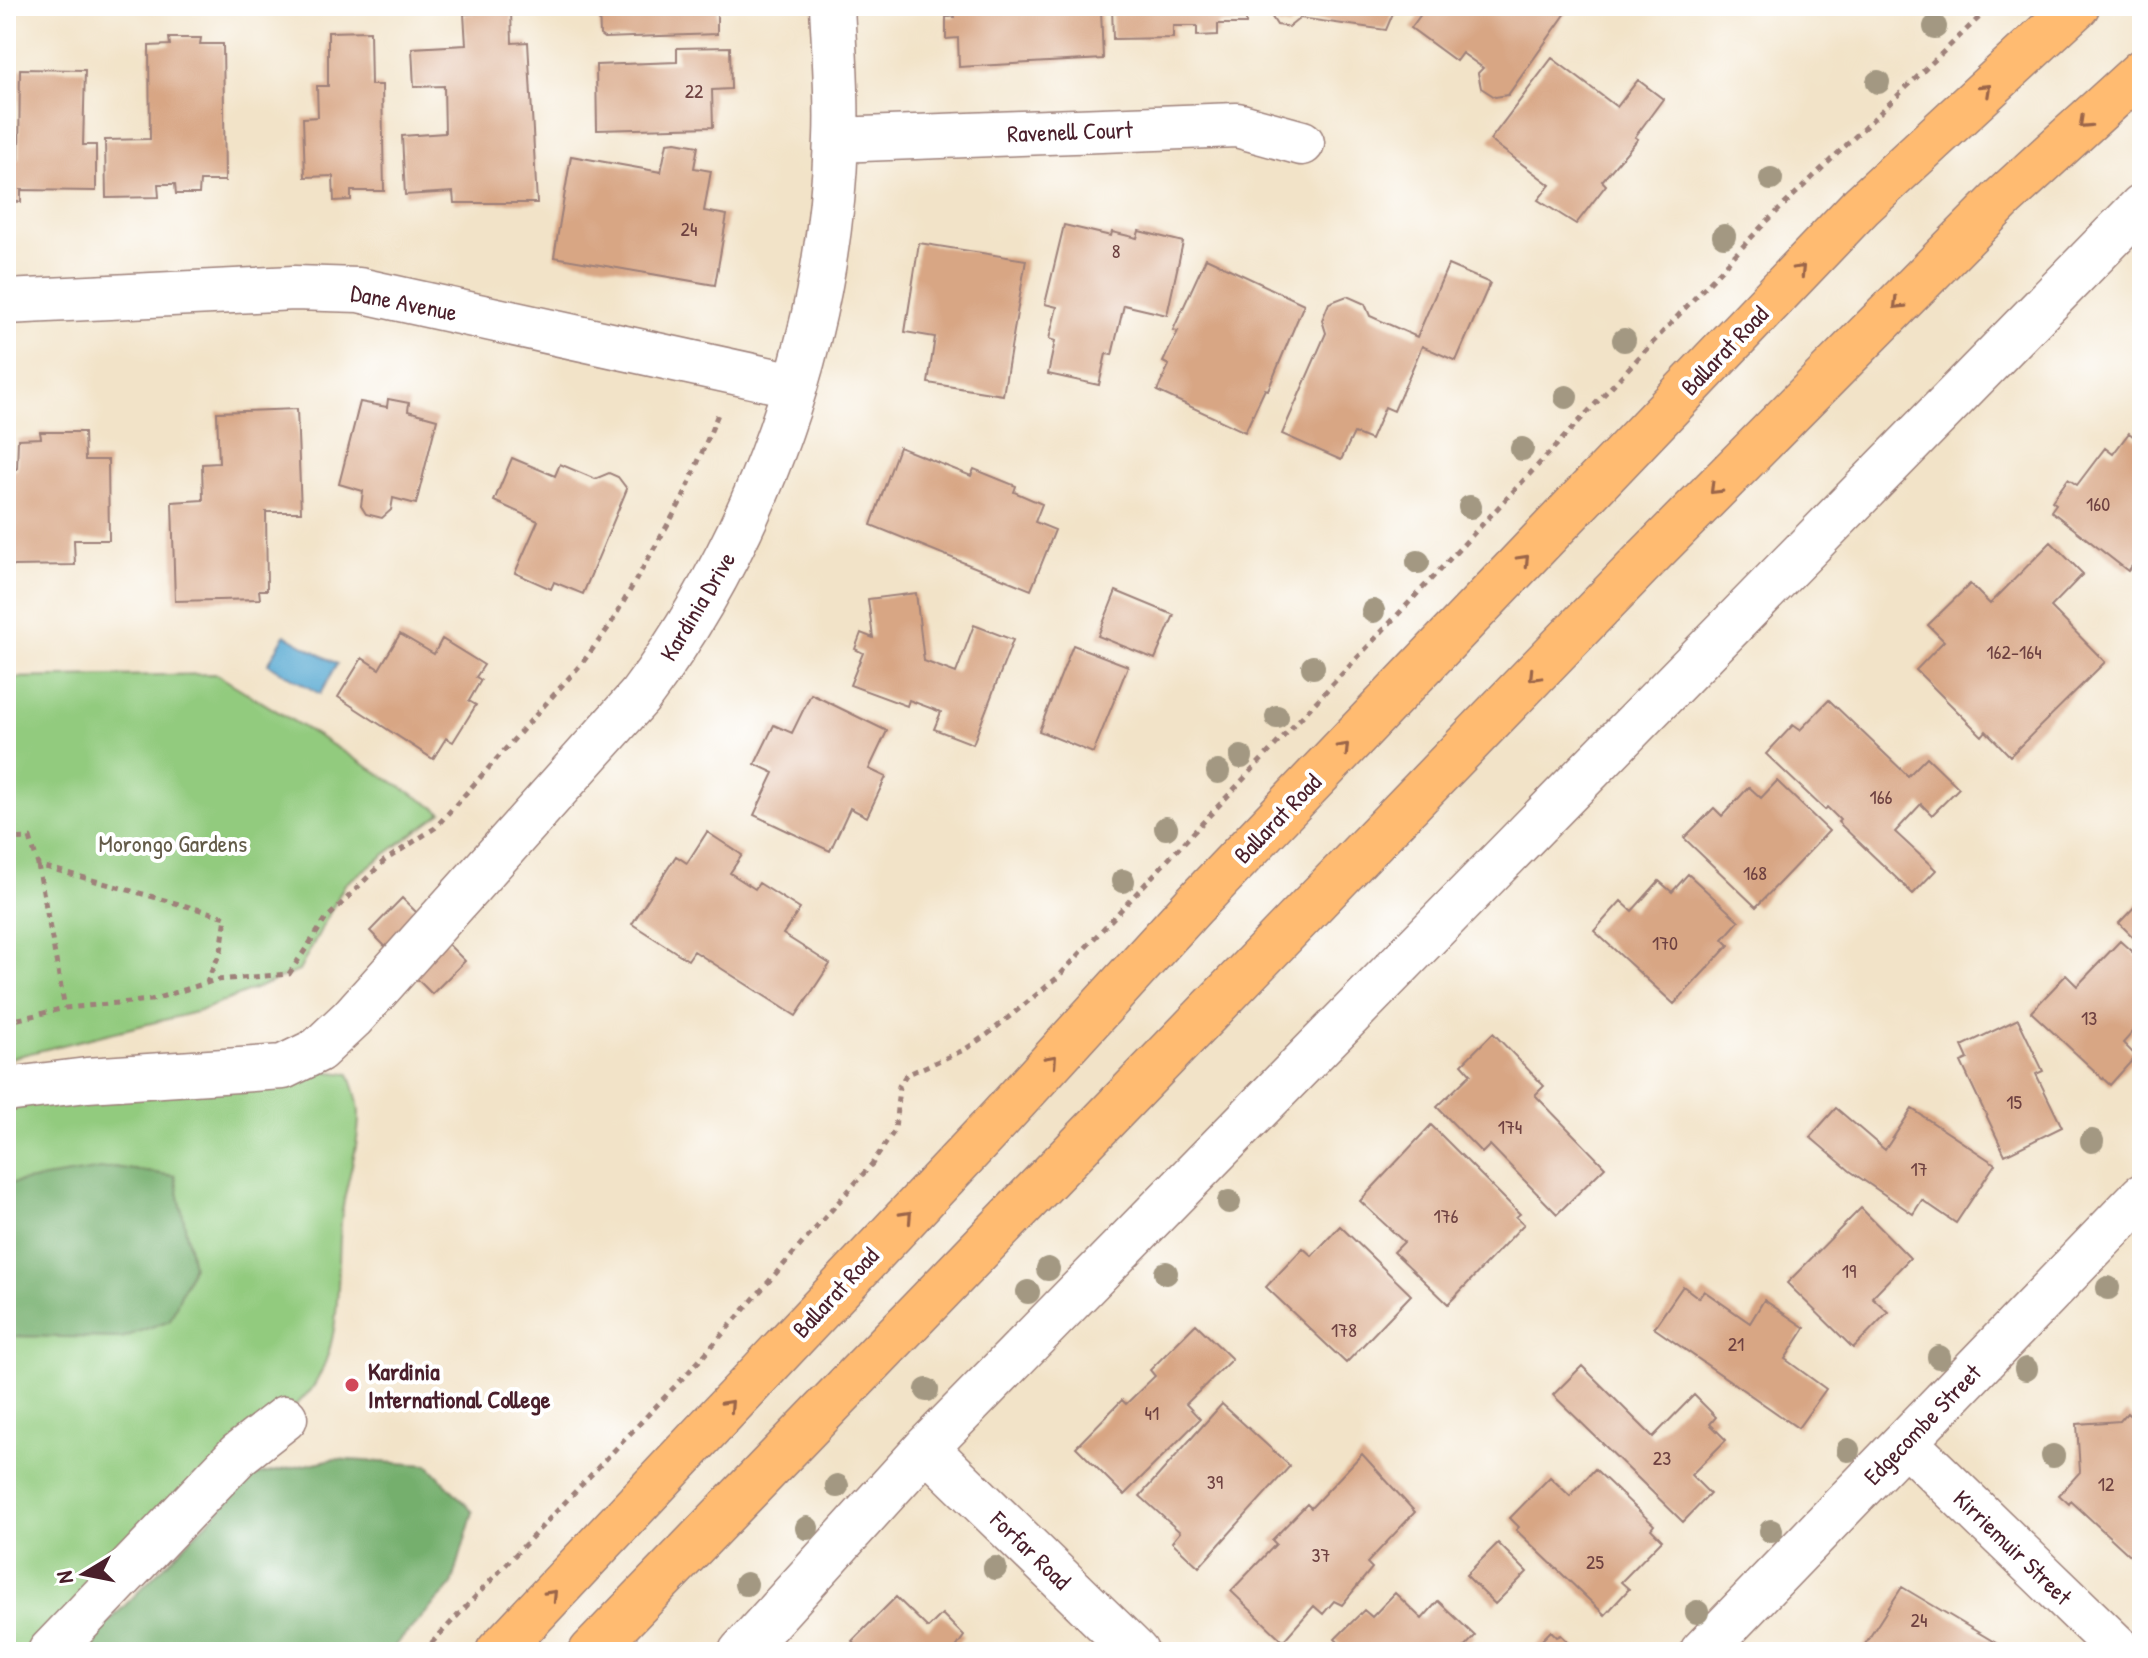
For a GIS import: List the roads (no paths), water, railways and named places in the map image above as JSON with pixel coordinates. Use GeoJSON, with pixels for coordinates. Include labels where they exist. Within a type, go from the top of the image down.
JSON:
{"type":"FeatureCollection","features":[{"type":"Feature","properties":{"kind":"highway","name":"Ballarat Road"},"geometry":{"type":"LineString","coordinates":[[498,1652],[1194,905],[1828,241],[2077,6]]}},
{"type":"Feature","properties":{"kind":"highway"},"geometry":{"type":"LineString","coordinates":[[591,1652],[1640,565],[2004,197],[2142,71]]}},
{"type":"Feature","properties":{"kind":"street","name":"Kardinia Drive"},"geometry":{"type":"LineString","coordinates":[[6,1090],[115,1078],[283,1067],[304,1058],[333,1038],[618,724],[664,663],[731,551],[794,385],[827,241],[836,140],[832,6]]}},
{"type":"Feature","properties":{"kind":"street","name":"Ravenell Court"},"geometry":{"type":"LineString","coordinates":[[836,140],[1237,125],[1302,143]]}},
{"type":"Feature","properties":{"kind":"street"},"geometry":{"type":"LineString","coordinates":[[741,1652],[926,1448],[2142,206]]}},
{"type":"Feature","properties":{"kind":"street","name":"Dane Avenue"},"geometry":{"type":"LineString","coordinates":[[6,302],[294,288],[359,290],[794,385]]}},
{"type":"Feature","properties":{"kind":"street","name":"Edgecombe Street"},"geometry":{"type":"LineString","coordinates":[[1702,1652],[2142,1196]]}},
{"type":"Feature","properties":{"kind":"street"},"geometry":{"type":"LineString","coordinates":[[50,1652],[239,1454],[285,1418]]}},
{"type":"Feature","properties":{"kind":"street","name":"Kirriemuir Street"},"geometry":{"type":"LineString","coordinates":[[1905,1442],[2122,1652]]}},
{"type":"Feature","properties":{"kind":"street","name":"Forfar Road"},"geometry":{"type":"LineString","coordinates":[[926,1448],[1136,1652]]}},
{"type":"Feature","properties":{"kind":"water"},"geometry":{"type":"Polygon","coordinates":[[[285,635],[337,664],[320,694],[268,664],[285,635]]]}},
{"type":"Feature","properties":{"kind":"place","name":"Kardinia International College"},"geometry":{"type":"Point","coordinates":[352,1385]}},
{"type":"Feature","properties":{"kind":"park label","name":"Morongo Gardens"},"geometry":{"type":"Point","coordinates":[173,843]}}]}
